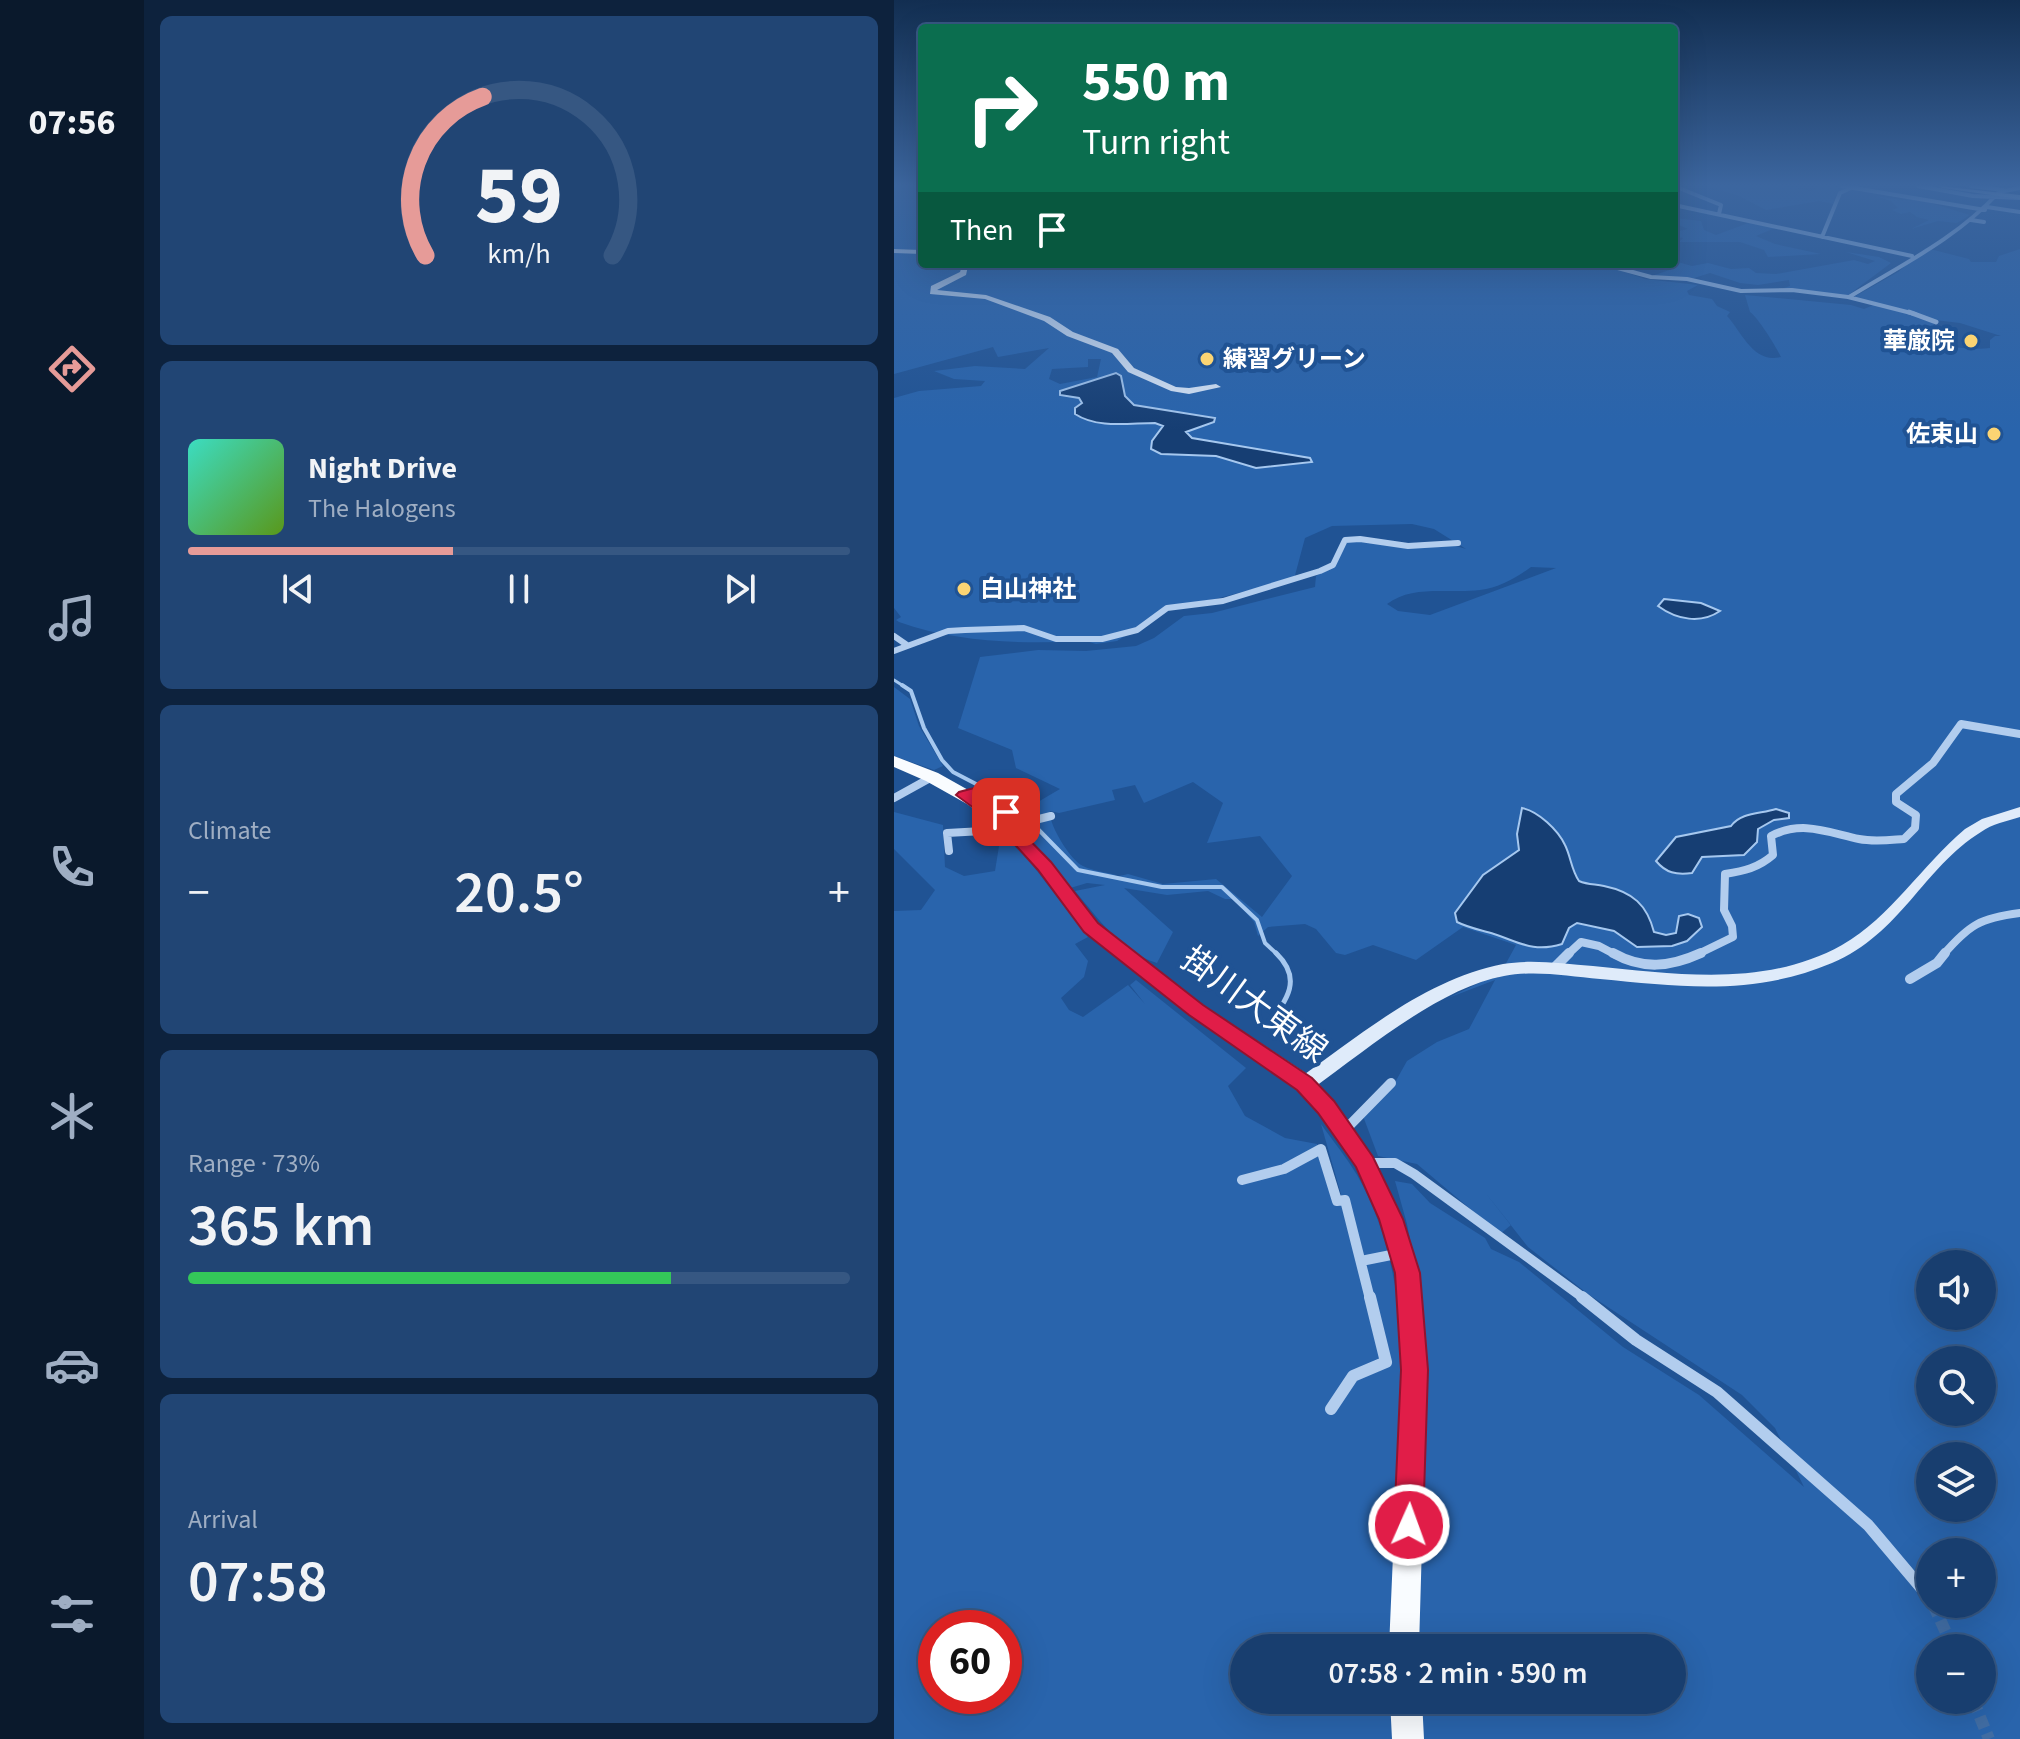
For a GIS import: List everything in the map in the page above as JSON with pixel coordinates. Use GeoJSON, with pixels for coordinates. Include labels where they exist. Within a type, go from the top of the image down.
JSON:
{"type":"FeatureCollection","features":[{"type":"Feature","properties":{"kind":"main road","name":"掛川大東線"},"geometry":{"type":"LineString","coordinates":[[894,761],[932,777],[1015,824],[1091,928],[1196,1010],[1305,1084],[1365,1163],[1391,1219],[1407,1273],[1414,1370],[1405,1634]]}},
{"type":"Feature","properties":{"kind":"main road"},"geometry":{"type":"LineString","coordinates":[[1407,1714],[1408,1739]]}},
{"type":"Feature","properties":{"kind":"street"},"geometry":{"type":"LineString","coordinates":[[1848,297],[1895,267]]}},
{"type":"Feature","properties":{"kind":"street"},"geometry":{"type":"LineString","coordinates":[[965,268],[963,273],[934,288],[933,292],[986,297],[1042,317],[1070,334],[1115,351],[1131,370],[1174,389],[1189,391],[1216,387]]}},
{"type":"Feature","properties":{"kind":"street"},"geometry":{"type":"LineString","coordinates":[[1618,268],[1651,277],[1687,279],[1741,291],[1792,290],[1848,297],[1897,308],[1936,322]]}},
{"type":"Feature","properties":{"kind":"street"},"geometry":{"type":"LineString","coordinates":[[894,651],[948,631],[1024,628],[1056,639],[1102,639],[1137,630],[1167,608],[1223,601],[1320,571],[1333,565],[1345,540],[1363,537],[1399,546],[1458,543]]}},
{"type":"Feature","properties":{"kind":"street"},"geometry":{"type":"LineString","coordinates":[[894,636],[907,645]]}},
{"type":"Feature","properties":{"kind":"street"},"geometry":{"type":"LineString","coordinates":[[1554,968],[1581,942],[1597,943],[1629,962],[1646,965],[1671,964],[1710,950],[1733,937],[1724,910],[1725,874],[1763,864],[1773,855],[1771,836],[1779,830],[1801,826],[1879,841],[1904,839],[1915,828],[1916,815],[1896,802],[1896,794],[1917,781],[1949,744],[1961,724],[2020,734]]}},
{"type":"Feature","properties":{"kind":"street"},"geometry":{"type":"LineString","coordinates":[[894,798],[932,777]]}},
{"type":"Feature","properties":{"kind":"street"},"geometry":{"type":"LineString","coordinates":[[1305,1084],[1397,1020],[1457,986],[1491,973],[1554,968],[1683,980],[1773,977],[1828,958],[1865,939],[1970,832],[1995,819],[2020,812]]}},
{"type":"Feature","properties":{"kind":"street"},"geometry":{"type":"LineString","coordinates":[[949,851],[947,833],[983,831],[1051,816]]}},
{"type":"Feature","properties":{"kind":"street"},"geometry":{"type":"LineString","coordinates":[[1910,979],[1937,963],[1965,929],[1996,916],[2020,913]]}},
{"type":"Feature","properties":{"kind":"street"},"geometry":{"type":"LineString","coordinates":[[1343,1132],[1391,1083]]}},
{"type":"Feature","properties":{"kind":"street"},"geometry":{"type":"LineString","coordinates":[[1242,1180],[1282,1172],[1321,1149],[1337,1201],[1345,1200],[1386,1362],[1353,1376],[1331,1409]]}},
{"type":"Feature","properties":{"kind":"street"},"geometry":{"type":"LineString","coordinates":[[1365,1163],[1395,1163],[1414,1174],[1559,1279],[1636,1340],[1712,1387],[1868,1525],[1916,1582]]}},
{"type":"Feature","properties":{"kind":"street"},"geometry":{"type":"LineString","coordinates":[[1361,1261],[1401,1253]]}},
{"type":"Feature","properties":{"kind":"shaded area"},"geometry":{"type":"Polygon","coordinates":[[[894,267],[1613,268],[1645,279],[1698,285],[1687,291],[1689,295],[1712,299],[1717,306],[1730,312],[1727,316],[1749,345],[1771,358],[1781,357],[1750,312],[1745,295],[1851,305],[1864,309],[1876,304],[1852,298],[1904,267],[2020,267],[2020,1739],[894,1739],[894,911],[921,910],[935,890],[894,849],[894,812],[943,825],[945,867],[964,876],[995,871],[1000,840],[1005,837],[1027,858],[1088,937],[1075,944],[1088,961],[1084,977],[1061,998],[1069,1010],[1083,1017],[1128,985],[1145,1004],[1130,985],[1136,980],[1246,1068],[1228,1086],[1245,1116],[1285,1138],[1317,1144],[1342,1198],[1321,1124],[1357,1175],[1375,1212],[1392,1271],[1402,1331],[1418,1282],[1395,1181],[1412,1184],[1430,1203],[1485,1238],[1491,1249],[1519,1262],[1623,1347],[1699,1395],[1804,1487],[1775,1428],[1742,1395],[1588,1294],[1528,1247],[1511,1225],[1500,1234],[1417,1164],[1378,1156],[1363,1116],[1393,1086],[1407,1061],[1437,1042],[1469,1029],[1495,980],[1448,998],[1489,978],[1498,978],[1516,945],[1463,927],[1416,960],[1373,945],[1345,955],[1336,953],[1316,929],[1305,924],[1268,927],[1258,936],[1254,922],[1234,899],[1225,899],[1208,891],[1167,895],[1124,888],[1173,932],[1157,963],[1144,958],[1122,943],[1075,891],[1105,885],[1087,883],[1067,889],[1006,812],[1020,803],[1031,806],[1060,789],[1016,768],[1012,750],[958,728],[980,657],[1038,650],[1086,651],[1136,646],[1154,638],[1184,616],[1212,613],[1315,587],[1316,576],[1333,565],[1345,540],[1466,549],[1434,529],[1412,524],[1332,526],[1305,538],[1294,579],[1215,599],[1175,605],[1117,641],[1096,644],[1086,641],[1015,642],[967,638],[899,622],[896,620],[901,617],[894,608],[894,398],[919,391],[981,386],[985,381],[954,379],[934,371],[975,366],[1025,369],[1049,348],[998,357],[993,347],[894,374],[894,267]],[[1935,320],[1932,330],[1911,336],[1939,345],[1982,349],[1990,348],[1990,340],[2001,336],[1960,323],[1935,320]],[[1088,359],[1088,367],[1052,369],[1049,379],[1060,384],[1097,377],[1101,359],[1088,359]],[[1531,567],[1501,585],[1487,589],[1420,592],[1387,604],[1398,611],[1430,615],[1556,568],[1531,567]],[[1193,782],[1144,803],[1135,785],[1112,790],[1115,800],[1059,813],[1050,811],[1050,817],[1061,842],[1083,866],[1116,875],[1111,878],[1128,874],[1163,884],[1216,879],[1262,917],[1292,876],[1260,836],[1207,843],[1223,803],[1193,782]]]}},
{"type":"Feature","properties":{"kind":"shaded area"},"geometry":{"type":"Polygon","coordinates":[[[1678,267],[1749,268],[1756,273],[1776,274],[1814,267],[1885,267],[1847,296],[1784,288],[1790,286],[1789,280],[1758,285],[1740,283],[1710,273],[1691,279],[1652,276],[1669,270],[1666,268],[1678,267]]]}},
{"type":"Feature","properties":{"kind":"shaded area"},"geometry":{"type":"Polygon","coordinates":[[[1116,373],[1121,376],[1125,396],[1134,405],[1215,418],[1214,422],[1186,432],[1192,438],[1310,458],[1312,462],[1256,468],[1216,456],[1161,454],[1151,449],[1152,441],[1163,426],[1084,419],[1075,414],[1075,408],[1082,403],[1079,398],[1060,395],[1060,391],[1116,373]]]}},
{"type":"Feature","properties":{"kind":"shaded area"},"geometry":{"type":"Polygon","coordinates":[[[1664,599],[1701,603],[1720,611],[1705,618],[1689,619],[1673,615],[1658,606],[1664,599]]]}},
{"type":"Feature","properties":{"kind":"shaded area"},"geometry":{"type":"Polygon","coordinates":[[[894,687],[910,699],[919,726],[943,766],[934,770],[894,756],[894,687]]]}},
{"type":"Feature","properties":{"kind":"shaded area"},"geometry":{"type":"Polygon","coordinates":[[[1522,808],[1541,817],[1558,833],[1579,881],[1631,896],[1643,907],[1654,932],[1666,935],[1676,933],[1679,916],[1688,914],[1699,918],[1702,927],[1687,941],[1672,946],[1637,947],[1614,931],[1577,923],[1569,928],[1562,944],[1543,947],[1526,945],[1457,922],[1455,913],[1483,875],[1519,850],[1517,834],[1522,808]]]}},
{"type":"Feature","properties":{"kind":"shaded area"},"geometry":{"type":"Polygon","coordinates":[[[1776,809],[1789,813],[1789,818],[1774,820],[1758,829],[1757,842],[1744,855],[1702,857],[1692,873],[1686,874],[1668,871],[1656,861],[1676,837],[1731,826],[1746,816],[1776,809]]]}},
{"type":"Feature","properties":{"kind":"waterway"},"geometry":{"type":"LineString","coordinates":[[894,680],[905,687]]}},
{"type":"Feature","properties":{"kind":"waterway"},"geometry":{"type":"LineString","coordinates":[[905,687],[911,691],[924,728],[942,760],[953,772],[978,785],[1034,825],[1078,870],[1162,887],[1222,887],[1257,920],[1265,943],[1276,954]]}},
{"type":"Feature","properties":{"kind":"waterway"},"geometry":{"type":"LineString","coordinates":[[1266,1027],[1289,990],[1289,972],[1276,954]]}},
{"type":"Feature","properties":{"kind":"tunnel"},"geometry":{"type":"LineString","coordinates":[[1939,1618],[1947,1634]]}},
{"type":"Feature","properties":{"kind":"tunnel"},"geometry":{"type":"LineString","coordinates":[[1979,1714],[1989,1739]]}},
{"type":"Feature","properties":{"kind":"place","name":"華厳院"},"geometry":{"type":"Point","coordinates":[1971,341]}},
{"type":"Feature","properties":{"kind":"place","name":"練習グリーン"},"geometry":{"type":"Point","coordinates":[1207,359]}},
{"type":"Feature","properties":{"kind":"place","name":"佐束山"},"geometry":{"type":"Point","coordinates":[1994,434]}},
{"type":"Feature","properties":{"kind":"place","name":"白山神社"},"geometry":{"type":"Point","coordinates":[964,589]}},
{"type":"Feature","properties":{"kind":"route"},"geometry":{"type":"LineString","coordinates":[[1006,812],[978,792],[965,795],[1003,822],[1044,866],[1091,928],[1196,1010],[1305,1084],[1326,1107],[1365,1163],[1391,1219],[1407,1273],[1414,1370],[1409,1525]]}}]}
